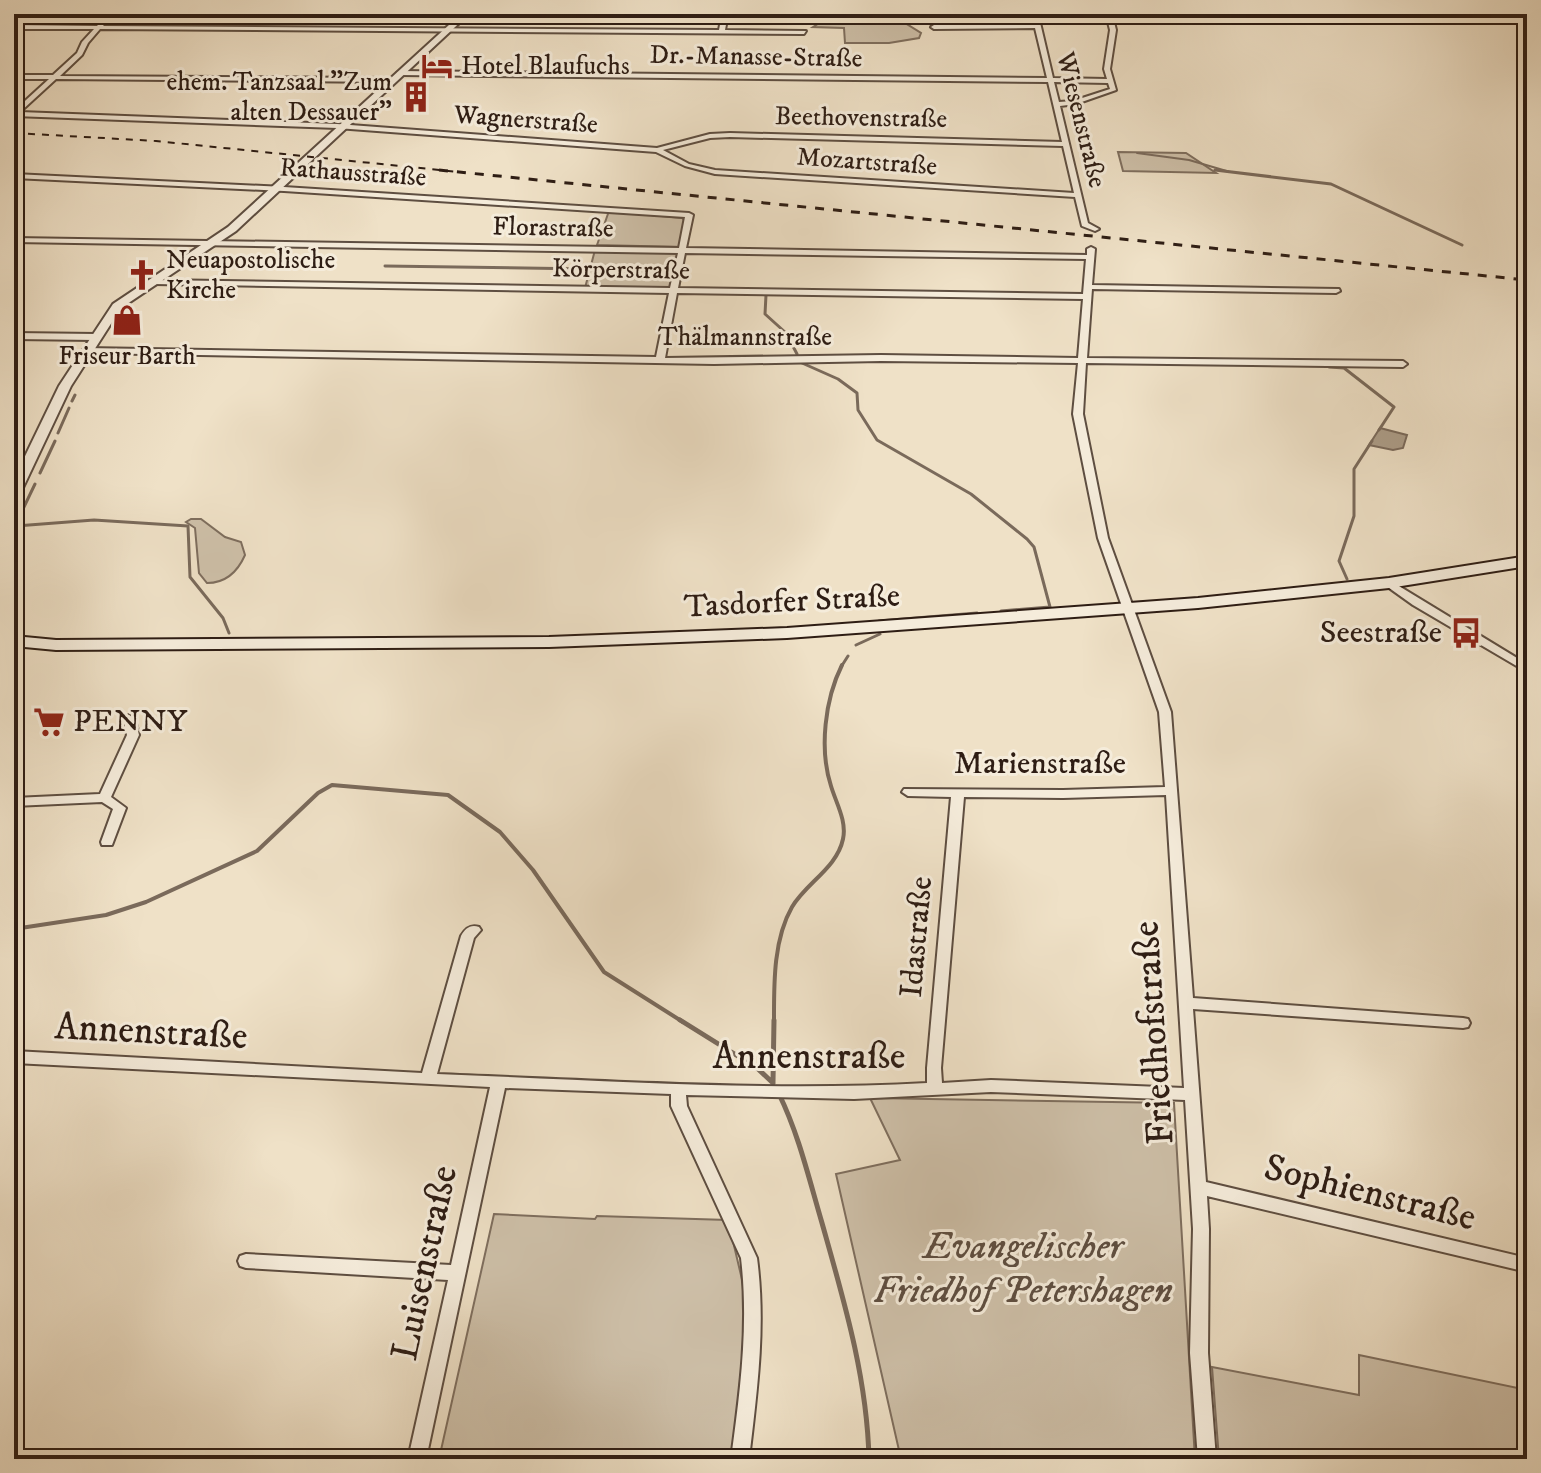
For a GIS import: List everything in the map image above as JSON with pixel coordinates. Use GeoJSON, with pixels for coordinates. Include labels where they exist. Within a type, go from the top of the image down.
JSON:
{"type":"FeatureCollection","features":[{"type":"Feature","properties":{"kind":"main road","name":"Tasdorfer Straße"},"geometry":{"type":"LineString","coordinates":[[14,648],[56,645],[647,640],[1127,609],[1389,583],[1526,562]]}},
{"type":"Feature","properties":{"kind":"main road","name":"Tasdorfer Straße"},"geometry":{"type":"LineString","coordinates":[[14,641],[56,645]]}},
{"type":"Feature","properties":{"kind":"street"},"geometry":{"type":"LineString","coordinates":[[14,114],[80,54],[111,14]]}},
{"type":"Feature","properties":{"kind":"street"},"geometry":{"type":"LineString","coordinates":[[14,492],[19,470],[65,386],[117,306],[215,242],[465,14]]}},
{"type":"Feature","properties":{"kind":"street"},"geometry":{"type":"LineString","coordinates":[[722,31],[725,14]]}},
{"type":"Feature","properties":{"kind":"street","name":"Wiesenstraße"},"geometry":{"type":"LineString","coordinates":[[1035,14],[1085,224],[1095,229]]}},
{"type":"Feature","properties":{"kind":"street"},"geometry":{"type":"LineString","coordinates":[[1057,104],[1074,103],[1109,92],[1113,87],[1107,69],[1113,30],[1109,14]]}},
{"type":"Feature","properties":{"kind":"street"},"geometry":{"type":"LineString","coordinates":[[934,27],[1038,26]]}},
{"type":"Feature","properties":{"kind":"street"},"geometry":{"type":"LineString","coordinates":[[14,27],[804,32]]}},
{"type":"Feature","properties":{"kind":"street","name":"Dr.-Manasse-Straße"},"geometry":{"type":"LineString","coordinates":[[14,77],[1111,81]]}},
{"type":"Feature","properties":{"kind":"street","name":"Wagnerstraße"},"geometry":{"type":"LineString","coordinates":[[14,114],[344,127],[657,150]]}},
{"type":"Feature","properties":{"kind":"street","name":"Beethovenstraße"},"geometry":{"type":"LineString","coordinates":[[657,150],[710,136],[730,135],[1067,144]]}},
{"type":"Feature","properties":{"kind":"street","name":"Mozartstraße"},"geometry":{"type":"LineString","coordinates":[[657,150],[687,165],[715,172],[1078,195]]}},
{"type":"Feature","properties":{"kind":"street","name":"Rathausstraße"},"geometry":{"type":"LineString","coordinates":[[14,176],[277,188],[689,215],[683,250]]}},
{"type":"Feature","properties":{"kind":"street","name":"Florastraße"},"geometry":{"type":"LineString","coordinates":[[14,240],[1091,253]]}},
{"type":"Feature","properties":{"kind":"street"},"geometry":{"type":"LineString","coordinates":[[660,360],[683,250]]}},
{"type":"Feature","properties":{"kind":"street","name":"Friedhofstraße"},"geometry":{"type":"LineString","coordinates":[[1091,253],[1077,404],[1103,538],[1165,712],[1201,1229],[1199,1353],[1207,1459]]}},
{"type":"Feature","properties":{"kind":"street","name":"Körperstraße"},"geometry":{"type":"LineString","coordinates":[[154,282],[675,291],[1336,291]]}},
{"type":"Feature","properties":{"kind":"street"},"geometry":{"type":"LineString","coordinates":[[14,336],[96,337]]}},
{"type":"Feature","properties":{"kind":"street","name":"Thälmannstraße"},"geometry":{"type":"LineString","coordinates":[[88,350],[660,360],[1403,364]]}},
{"type":"Feature","properties":{"kind":"street"},"geometry":{"type":"LineString","coordinates":[[1389,583],[1430,612],[1527,669]]}},
{"type":"Feature","properties":{"kind":"street"},"geometry":{"type":"LineString","coordinates":[[104,798],[133,735],[129,719]]}},
{"type":"Feature","properties":{"kind":"street","name":"Marienstraße"},"geometry":{"type":"LineString","coordinates":[[908,792],[1172,791]]}},
{"type":"Feature","properties":{"kind":"street","name":"Idastraße"},"geometry":{"type":"LineString","coordinates":[[935,1087],[934,1068],[958,793]]}},
{"type":"Feature","properties":{"kind":"street"},"geometry":{"type":"LineString","coordinates":[[14,802],[104,798],[120,808],[107,842]]}},
{"type":"Feature","properties":{"kind":"street"},"geometry":{"type":"LineString","coordinates":[[428,1079],[468,936],[474,930]]}},
{"type":"Feature","properties":{"kind":"street"},"geometry":{"type":"LineString","coordinates":[[1186,1003],[1463,1023]]}},
{"type":"Feature","properties":{"kind":"street","name":"Annenstraße"},"geometry":{"type":"LineString","coordinates":[[14,1057],[428,1079],[789,1093],[882,1092],[935,1087],[1039,1087],[1191,1094]]}},
{"type":"Feature","properties":{"kind":"street","name":"Luisenstraße"},"geometry":{"type":"LineString","coordinates":[[417,1459],[499,1082]]}},
{"type":"Feature","properties":{"kind":"street"},"geometry":{"type":"LineString","coordinates":[[678,1089],[679,1106],[749,1258],[752,1277],[751,1336],[740,1459]]}},
{"type":"Feature","properties":{"kind":"street","name":"Sophienstraße"},"geometry":{"type":"LineString","coordinates":[[1198,1187],[1527,1265]]}},
{"type":"Feature","properties":{"kind":"street"},"geometry":{"type":"LineString","coordinates":[[246,1261],[458,1273]]}},
{"type":"Feature","properties":{"kind":"green space"},"geometry":{"type":"Polygon","coordinates":[[[834,14],[900,14],[902,21],[921,33],[919,38],[889,43],[845,43],[844,28],[813,27],[834,14]]]}},
{"type":"Feature","properties":{"kind":"green space"},"geometry":{"type":"Polygon","coordinates":[[[1118,152],[1186,153],[1216,173],[1123,171],[1118,152]]]}},
{"type":"Feature","properties":{"kind":"green space"},"geometry":{"type":"Polygon","coordinates":[[[609,211],[682,218],[688,223],[683,247],[597,245],[609,211]]]}},
{"type":"Feature","properties":{"kind":"green space"},"geometry":{"type":"Polygon","coordinates":[[[595,250],[680,251],[674,289],[585,288],[595,250]]]}},
{"type":"Feature","properties":{"kind":"green space"},"geometry":{"type":"Polygon","coordinates":[[[201,519],[225,537],[241,542],[245,555],[235,571],[226,578],[207,583],[199,573],[195,528],[186,522],[201,519]]]}},
{"type":"Feature","properties":{"kind":"green space","name":"Evangelischer Friedhof Petershagen"},"geometry":{"type":"Polygon","coordinates":[[[870,1098],[1174,1103],[1195,1459],[901,1459],[836,1174],[900,1160],[870,1098]]]}},
{"type":"Feature","properties":{"kind":"green space"},"geometry":{"type":"Polygon","coordinates":[[[494,1214],[595,1219],[597,1216],[728,1220],[748,1305],[732,1459],[439,1459],[494,1214]]]}},
{"type":"Feature","properties":{"kind":"green space"},"geometry":{"type":"Polygon","coordinates":[[[1359,1355],[1527,1390],[1527,1459],[1219,1459],[1212,1367],[1359,1395],[1359,1355]]]}},
{"type":"Feature","properties":{"kind":"shaded area"},"geometry":{"type":"Polygon","coordinates":[[[1380,428],[1407,435],[1403,448],[1393,450],[1369,445],[1380,428]]]}},
{"type":"Feature","properties":{"kind":"waterway"},"geometry":{"type":"LineString","coordinates":[[1137,153],[1189,160],[1229,172]]}},
{"type":"Feature","properties":{"kind":"waterway"},"geometry":{"type":"LineString","coordinates":[[1215,170],[1229,172]]}},
{"type":"Feature","properties":{"kind":"waterway"},"geometry":{"type":"LineString","coordinates":[[1229,172],[1331,184],[1462,245]]}},
{"type":"Feature","properties":{"kind":"waterway"},"geometry":{"type":"LineString","coordinates":[[385,266],[588,269]]}},
{"type":"Feature","properties":{"kind":"waterway"},"geometry":{"type":"LineString","coordinates":[[595,269],[676,270]]}},
{"type":"Feature","properties":{"kind":"waterway"},"geometry":{"type":"LineString","coordinates":[[766,295],[765,314],[786,333],[797,354]]}},
{"type":"Feature","properties":{"kind":"waterway"},"geometry":{"type":"LineString","coordinates":[[802,363],[838,379],[857,393],[858,410],[877,440],[971,494],[1034,547],[1050,607],[1001,611]]}},
{"type":"Feature","properties":{"kind":"waterway"},"geometry":{"type":"LineString","coordinates":[[1329,367],[1344,368],[1394,407],[1379,430]]}},
{"type":"Feature","properties":{"kind":"waterway"},"geometry":{"type":"LineString","coordinates":[[72,401],[75,395]]}},
{"type":"Feature","properties":{"kind":"waterway"},"geometry":{"type":"LineString","coordinates":[[58,433],[69,408]]}},
{"type":"Feature","properties":{"kind":"waterway"},"geometry":{"type":"LineString","coordinates":[[40,473],[55,441]]}},
{"type":"Feature","properties":{"kind":"waterway"},"geometry":{"type":"LineString","coordinates":[[1347,579],[1339,561],[1354,516],[1354,469],[1372,441]]}},
{"type":"Feature","properties":{"kind":"waterway"},"geometry":{"type":"LineString","coordinates":[[23,509],[35,484]]}},
{"type":"Feature","properties":{"kind":"waterway"},"geometry":{"type":"LineString","coordinates":[[20,518],[16,526],[94,520],[188,526],[190,577],[223,618],[229,633]]}},
{"type":"Feature","properties":{"kind":"waterway"},"geometry":{"type":"LineString","coordinates":[[879,621],[977,613]]}},
{"type":"Feature","properties":{"kind":"waterway"},"geometry":{"type":"LineString","coordinates":[[856,645],[880,634]]}},
{"type":"Feature","properties":{"kind":"waterway"},"geometry":{"type":"LineString","coordinates":[[841,667],[848,656]]}},
{"type":"Feature","properties":{"kind":"waterway"},"geometry":{"type":"LineString","coordinates":[[774,1020],[776,963],[786,920],[798,898],[828,867],[843,839],[842,819],[825,756],[828,708],[841,667]]}},
{"type":"Feature","properties":{"kind":"waterway"},"geometry":{"type":"LineString","coordinates":[[14,929],[106,915],[146,902],[257,851],[318,793],[332,785],[448,795],[500,832],[533,870],[604,972],[683,1022]]}},
{"type":"Feature","properties":{"kind":"waterway"},"geometry":{"type":"LineString","coordinates":[[680,1020],[757,1068],[773,1083]]}},
{"type":"Feature","properties":{"kind":"waterway"},"geometry":{"type":"LineString","coordinates":[[773,1082],[774,1020]]}},
{"type":"Feature","properties":{"kind":"waterway"},"geometry":{"type":"LineString","coordinates":[[779,1094],[803,1157],[846,1310],[864,1398],[869,1459]]}},
{"type":"Feature","properties":{"kind":"railway"},"geometry":{"type":"LineString","coordinates":[[14,133],[156,141],[459,172]]}},
{"type":"Feature","properties":{"kind":"railway"},"geometry":{"type":"LineString","coordinates":[[439,170],[1527,280]]}},
{"type":"Feature","properties":{"kind":"place","name":"Hotel Blaufuchs"},"geometry":{"type":"Point","coordinates":[437,66]}},
{"type":"Feature","properties":{"kind":"place","name":"ehem. Tanzsaal \"Zum alten Dessauer\""},"geometry":{"type":"Point","coordinates":[416,97]}},
{"type":"Feature","properties":{"kind":"place","name":"Neuapostolische Kirche"},"geometry":{"type":"Point","coordinates":[142,275]}},
{"type":"Feature","properties":{"kind":"place","name":"Friseur Barth"},"geometry":{"type":"Point","coordinates":[127,320]}},
{"type":"Feature","properties":{"kind":"place","name":"Seestraße"},"geometry":{"type":"Point","coordinates":[1466,633]}},
{"type":"Feature","properties":{"kind":"place","name":"PENNY"},"geometry":{"type":"Point","coordinates":[49,722]}}]}
